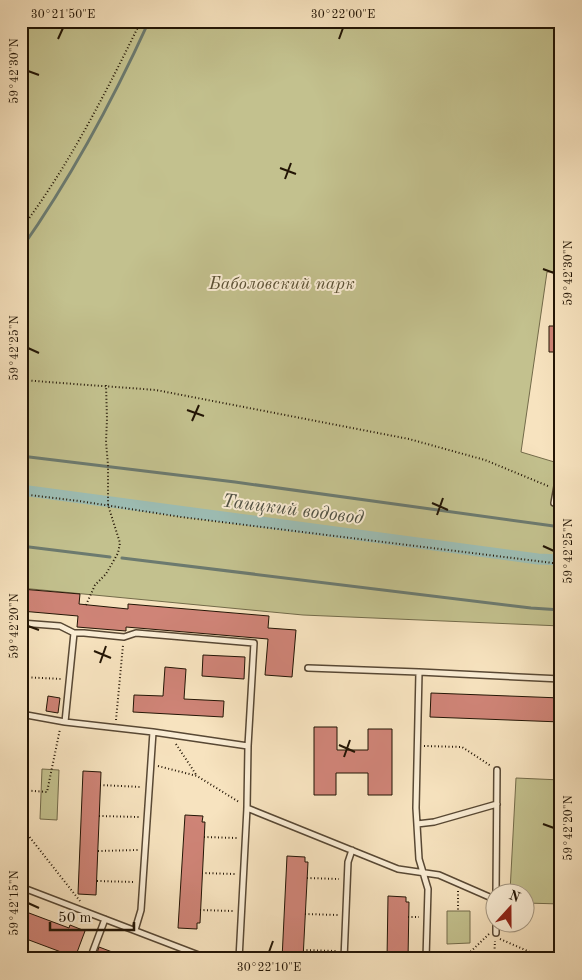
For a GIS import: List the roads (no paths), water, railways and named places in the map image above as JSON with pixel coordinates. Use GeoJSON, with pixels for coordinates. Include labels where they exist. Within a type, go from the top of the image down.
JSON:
{"type":"FeatureCollection","features":[{"type":"Feature","properties":{"kind":"lane"},"geometry":{"type":"LineString","coordinates":[[554,503],[558,490],[561,464]]}},
{"type":"Feature","properties":{"kind":"lane"},"geometry":{"type":"LineString","coordinates":[[21,623],[60,626],[74,633],[84,630],[124,637],[136,633],[254,643],[239,959]]}},
{"type":"Feature","properties":{"kind":"lane"},"geometry":{"type":"LineString","coordinates":[[63,723],[74,633]]}},
{"type":"Feature","properties":{"kind":"lane"},"geometry":{"type":"LineString","coordinates":[[308,668],[561,679]]}},
{"type":"Feature","properties":{"kind":"lane"},"geometry":{"type":"LineString","coordinates":[[419,672],[417,824],[419,859],[428,889],[426,959]]}},
{"type":"Feature","properties":{"kind":"lane"},"geometry":{"type":"LineString","coordinates":[[21,714],[63,723],[115,727],[248,746]]}},
{"type":"Feature","properties":{"kind":"lane"},"geometry":{"type":"LineString","coordinates":[[135,930],[141,910],[153,732]]}},
{"type":"Feature","properties":{"kind":"lane"},"geometry":{"type":"LineString","coordinates":[[496,882],[498,770]]}},
{"type":"Feature","properties":{"kind":"lane"},"geometry":{"type":"LineString","coordinates":[[417,824],[434,822],[497,804]]}},
{"type":"Feature","properties":{"kind":"lane"},"geometry":{"type":"LineString","coordinates":[[246,807],[398,869],[438,874],[484,895]]}},
{"type":"Feature","properties":{"kind":"lane"},"geometry":{"type":"LineString","coordinates":[[344,959],[348,862],[352,850]]}},
{"type":"Feature","properties":{"kind":"lane"},"geometry":{"type":"LineString","coordinates":[[21,887],[209,959]]}},
{"type":"Feature","properties":{"kind":"lane"},"geometry":{"type":"LineString","coordinates":[[90,959],[104,919]]}},
{"type":"Feature","properties":{"kind":"waterway"},"geometry":{"type":"LineString","coordinates":[[21,249],[57,195],[90,138],[121,80],[149,21]]}},
{"type":"Feature","properties":{"kind":"waterway"},"geometry":{"type":"LineString","coordinates":[[21,456],[235,482],[561,527]]}},
{"type":"Feature","properties":{"kind":"waterway","name":"Таицкий водовод"},"geometry":{"type":"LineString","coordinates":[[21,490],[538,559],[561,560]]}},
{"type":"Feature","properties":{"kind":"waterway"},"geometry":{"type":"LineString","coordinates":[[21,546],[110,557]]}},
{"type":"Feature","properties":{"kind":"waterway"},"geometry":{"type":"LineString","coordinates":[[122,558],[531,608],[561,610]]}},
{"type":"Feature","properties":{"kind":"park label","name":"Баболовский парк"},"geometry":{"type":"Point","coordinates":[282,283]}}]}
